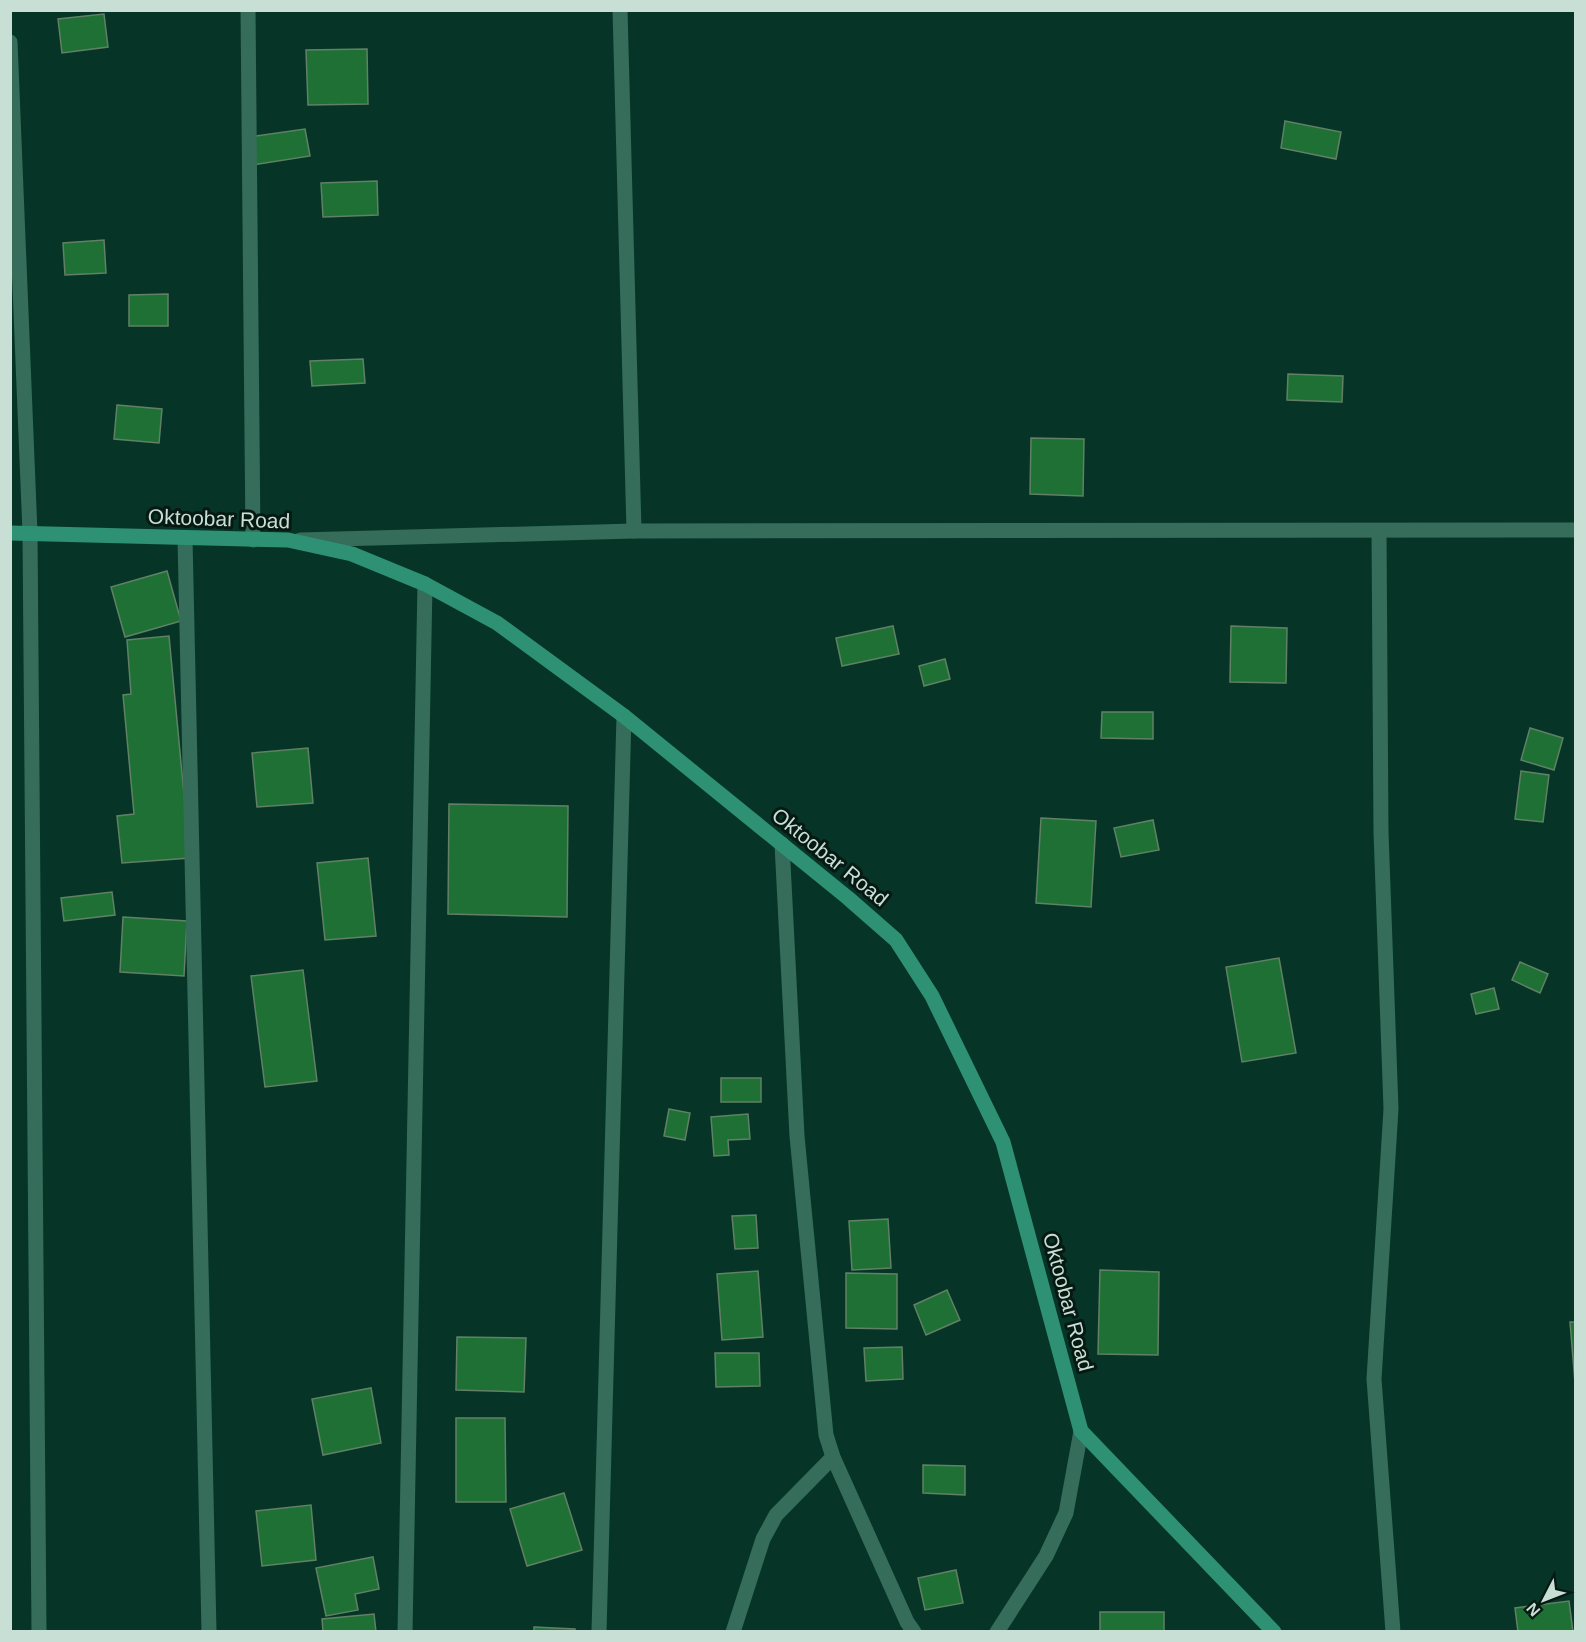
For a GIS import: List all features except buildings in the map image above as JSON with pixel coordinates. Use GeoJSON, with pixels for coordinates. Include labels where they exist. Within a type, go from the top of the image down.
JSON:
{"type":"FeatureCollection","features":[{"type":"Feature","properties":{"kind":"street"},"geometry":{"type":"LineString","coordinates":[[248,10],[253,540]]}},
{"type":"Feature","properties":{"kind":"street"},"geometry":{"type":"LineString","coordinates":[[620,10],[634,531]]}},
{"type":"Feature","properties":{"kind":"street"},"geometry":{"type":"LineString","coordinates":[[10,42],[30,533],[39,1632]]}},
{"type":"Feature","properties":{"kind":"street"},"geometry":{"type":"LineString","coordinates":[[288,540],[634,531],[1575,530]]}},
{"type":"Feature","properties":{"kind":"street"},"geometry":{"type":"LineString","coordinates":[[1379,531],[1382,832],[1391,1109],[1374,1379],[1393,1632]]}},
{"type":"Feature","properties":{"kind":"street","name":"Oktoobar Road"},"geometry":{"type":"LineString","coordinates":[[10,533],[288,540],[352,554],[425,584],[496,624],[624,716],[896,940],[932,996],[1003,1142],[1081,1431],[1274,1632]]}},
{"type":"Feature","properties":{"kind":"street"},"geometry":{"type":"LineString","coordinates":[[185,538],[209,1632]]}},
{"type":"Feature","properties":{"kind":"street"},"geometry":{"type":"LineString","coordinates":[[405,1632],[425,584]]}},
{"type":"Feature","properties":{"kind":"street"},"geometry":{"type":"LineString","coordinates":[[599,1632],[624,716]]}},
{"type":"Feature","properties":{"kind":"street"},"geometry":{"type":"LineString","coordinates":[[782,844],[797,1136],[826,1435],[833,1457],[907,1622],[914,1632]]}},
{"type":"Feature","properties":{"kind":"street"},"geometry":{"type":"LineString","coordinates":[[997,1632],[1046,1556],[1066,1513],[1081,1431]]}},
{"type":"Feature","properties":{"kind":"street"},"geometry":{"type":"LineString","coordinates":[[733,1632],[763,1539],[776,1515],[833,1457]]}}]}
